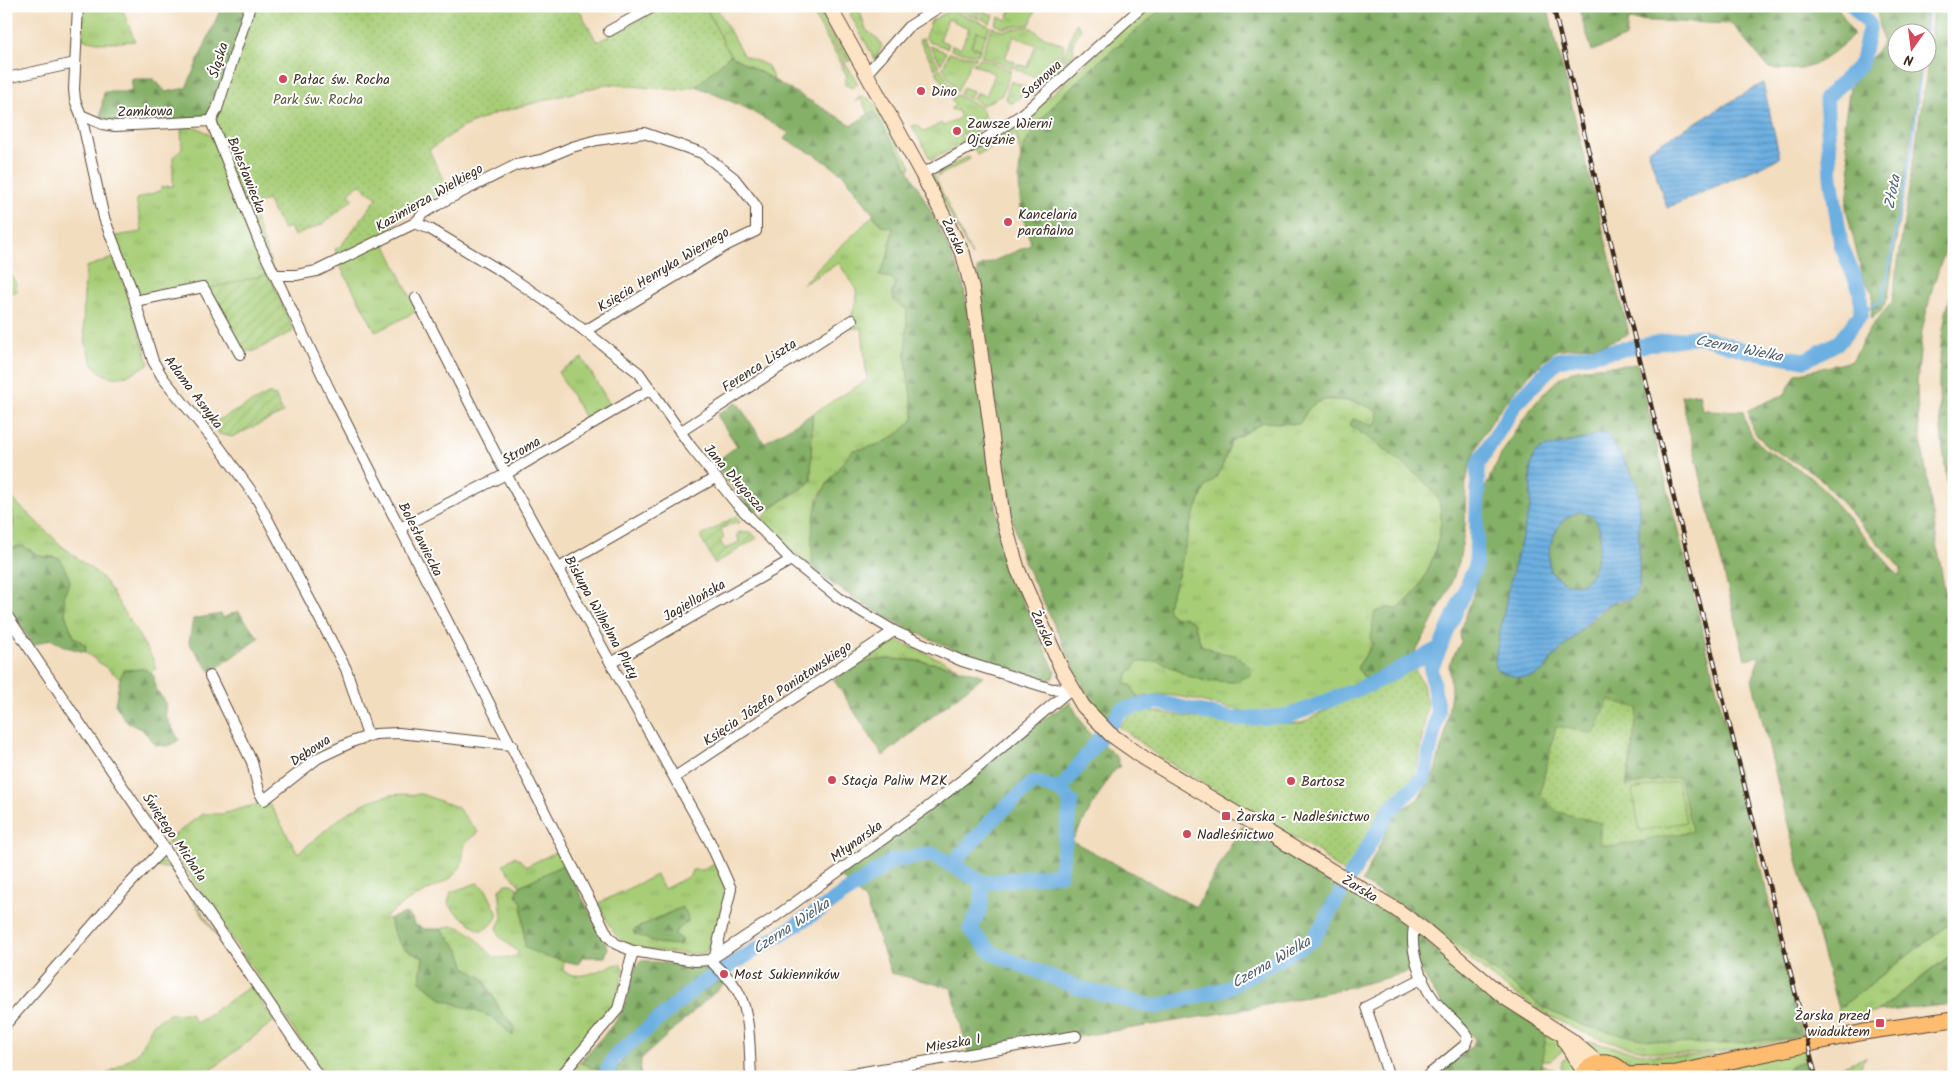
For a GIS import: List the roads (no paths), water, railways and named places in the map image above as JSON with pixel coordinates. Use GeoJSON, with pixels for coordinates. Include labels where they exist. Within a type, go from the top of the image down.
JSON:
{"type":"FeatureCollection","features":[{"type":"Feature","properties":{"kind":"main road"},"geometry":{"type":"LineString","coordinates":[[1582,1074],[1598,1063],[1617,1066],[1627,1076],[1671,1075],[1864,1032],[1954,1019]]}},
{"type":"Feature","properties":{"kind":"street","name":"Adama Asnyka"},"geometry":{"type":"LineString","coordinates":[[78,6],[74,94],[81,115],[104,218],[135,301],[149,348],[158,370],[250,488],[294,566],[346,669],[368,736]]}},
{"type":"Feature","properties":{"kind":"street","name":"Śląska"},"geometry":{"type":"LineString","coordinates":[[212,121],[218,109],[250,6]]}},
{"type":"Feature","properties":{"kind":"street"},"geometry":{"type":"LineString","coordinates":[[608,31],[655,6]]}},
{"type":"Feature","properties":{"kind":"street","name":"Żarska"},"geometry":{"type":"LineString","coordinates":[[829,6],[956,238],[968,273],[997,479],[1009,542],[1044,631],[1072,688],[1097,722],[1123,744],[1204,795],[1371,894],[1415,923],[1504,997],[1559,1032],[1598,1063]]}},
{"type":"Feature","properties":{"kind":"street"},"geometry":{"type":"LineString","coordinates":[[867,73],[908,27],[941,6]]}},
{"type":"Feature","properties":{"kind":"street","name":"Sosnowa"},"geometry":{"type":"LineString","coordinates":[[922,174],[1024,113],[1143,6]]}},
{"type":"Feature","properties":{"kind":"street"},"geometry":{"type":"LineString","coordinates":[[7,78],[75,63]]}},
{"type":"Feature","properties":{"kind":"street","name":"Zamkowa"},"geometry":{"type":"LineString","coordinates":[[81,115],[102,124],[115,126],[212,121]]}},
{"type":"Feature","properties":{"kind":"street","name":"Bolesławiecka"},"geometry":{"type":"LineString","coordinates":[[212,121],[250,220],[332,395],[608,936],[622,948],[632,951]]}},
{"type":"Feature","properties":{"kind":"street","name":"Kazimierza Wielkiego"},"geometry":{"type":"LineString","coordinates":[[275,275],[296,275],[317,271],[415,223],[423,214],[444,201],[516,165],[541,160],[572,147],[597,140],[644,133],[702,153],[734,178],[756,206],[756,231]]}},
{"type":"Feature","properties":{"kind":"street","name":"Jana Długosza"},"geometry":{"type":"LineString","coordinates":[[415,223],[430,229],[510,276],[639,373],[715,478],[791,560],[839,598],[894,631],[962,661],[1008,677],[1052,689],[1072,688]]}},
{"type":"Feature","properties":{"kind":"street","name":"Księcia Henryka Wiernego"},"geometry":{"type":"LineString","coordinates":[[585,331],[726,245],[756,231]]}},
{"type":"Feature","properties":{"kind":"street"},"geometry":{"type":"LineString","coordinates":[[135,301],[203,287],[240,354]]}},
{"type":"Feature","properties":{"kind":"street","name":"Biskupa Wilhelma Pluty"},"geometry":{"type":"LineString","coordinates":[[416,298],[506,474],[710,842],[731,889],[713,960]]}},
{"type":"Feature","properties":{"kind":"street","name":"Ferenca Liszta"},"geometry":{"type":"LineString","coordinates":[[680,432],[852,320]]}},
{"type":"Feature","properties":{"kind":"street","name":"Stroma"},"geometry":{"type":"LineString","coordinates":[[400,528],[506,474],[651,390]]}},
{"type":"Feature","properties":{"kind":"street"},"geometry":{"type":"LineString","coordinates":[[559,568],[715,478]]}},
{"type":"Feature","properties":{"kind":"street","name":"Jagiellońska"},"geometry":{"type":"LineString","coordinates":[[611,664],[791,560]]}},
{"type":"Feature","properties":{"kind":"street","name":"Świętego Michała"},"geometry":{"type":"LineString","coordinates":[[6,614],[319,1077]]}},
{"type":"Feature","properties":{"kind":"street","name":"Księcia Józefa Poniatowskiego"},"geometry":{"type":"LineString","coordinates":[[675,777],[894,631]]}},
{"type":"Feature","properties":{"kind":"street","name":"Dębowa"},"geometry":{"type":"LineString","coordinates":[[210,676],[252,762],[259,791],[264,800],[318,758],[368,736],[399,733],[512,746]]}},
{"type":"Feature","properties":{"kind":"street","name":"Młynarska"},"geometry":{"type":"LineString","coordinates":[[713,960],[928,807],[980,766],[1072,688]]}},
{"type":"Feature","properties":{"kind":"street"},"geometry":{"type":"LineString","coordinates":[[6,1024],[120,894],[165,847]]}},
{"type":"Feature","properties":{"kind":"street"},"geometry":{"type":"LineString","coordinates":[[1415,923],[1412,940],[1423,978],[1434,1000],[1468,1037],[1465,1045],[1426,1077]]}},
{"type":"Feature","properties":{"kind":"street"},"geometry":{"type":"LineString","coordinates":[[560,1077],[618,1009],[632,951],[696,961],[713,960],[732,983],[740,997],[746,1017],[750,1077]]}},
{"type":"Feature","properties":{"kind":"street"},"geometry":{"type":"LineString","coordinates":[[1389,1077],[1366,1007],[1423,978]]}},
{"type":"Feature","properties":{"kind":"street","name":"Żarska"},"geometry":{"type":"LineString","coordinates":[[1559,1032],[1582,1074]]}},
{"type":"Feature","properties":{"kind":"street","name":"Mieszka I"},"geometry":{"type":"LineString","coordinates":[[834,1077],[1076,1036]]}},
{"type":"Feature","properties":{"kind":"water"},"geometry":{"type":"Polygon","coordinates":[[[1763,83],[1780,158],[1667,208],[1648,150],[1763,83]]]}},
{"type":"Feature","properties":{"kind":"water"},"geometry":{"type":"Polygon","coordinates":[[[1601,433],[1608,435],[1637,483],[1639,500],[1639,587],[1629,599],[1611,603],[1599,612],[1551,659],[1542,672],[1528,677],[1513,676],[1497,670],[1495,663],[1508,590],[1530,507],[1531,465],[1534,455],[1540,449],[1581,440],[1601,433]],[[1581,512],[1572,514],[1559,526],[1554,534],[1549,553],[1550,571],[1559,579],[1575,585],[1582,584],[1592,573],[1596,564],[1600,541],[1600,530],[1597,522],[1588,514],[1581,512]]]}},
{"type":"Feature","properties":{"kind":"waterway","name":"Czerna Wielka"},"geometry":{"type":"LineString","coordinates":[[605,1077],[614,1057],[699,985],[820,910],[892,861],[932,854],[983,883],[981,908],[970,929],[992,953],[1082,989],[1155,1007],[1225,989],[1313,940],[1389,811],[1424,777],[1438,713],[1431,669],[1476,565],[1478,464],[1516,403],[1558,360],[1698,336],[1748,351],[1805,360],[1839,342],[1861,314],[1860,290],[1841,245],[1831,177],[1826,98],[1861,64],[1870,25],[1853,6]]}},
{"type":"Feature","properties":{"kind":"waterway","name":"Złota"},"geometry":{"type":"LineString","coordinates":[[1927,22],[1929,6]]}},
{"type":"Feature","properties":{"kind":"waterway","name":"Złota"},"geometry":{"type":"LineString","coordinates":[[1861,314],[1883,299],[1912,146],[1921,72]]}},
{"type":"Feature","properties":{"kind":"waterway","name":"Czerna Wielka"},"geometry":{"type":"LineString","coordinates":[[951,865],[997,815],[1034,782],[1060,790],[1121,710],[1157,702],[1234,719],[1289,716],[1371,684],[1440,648]]}},
{"type":"Feature","properties":{"kind":"waterway","name":"Czerna Wielka"},"geometry":{"type":"LineString","coordinates":[[983,883],[1060,874],[1071,802],[1060,790]]}},
{"type":"Feature","properties":{"kind":"railway"},"geometry":{"type":"LineString","coordinates":[[1553,6],[1816,1077]]}},
{"type":"Feature","properties":{"kind":"place","name":"Pałac św. Rocha"},"geometry":{"type":"Point","coordinates":[283,79]}},
{"type":"Feature","properties":{"kind":"place","name":"Dino"},"geometry":{"type":"Point","coordinates":[921,91]}},
{"type":"Feature","properties":{"kind":"place","name":"Zawsze Wierni Ojcyźnie"},"geometry":{"type":"Point","coordinates":[957,131]}},
{"type":"Feature","properties":{"kind":"place","name":"Kancelaria parafialna"},"geometry":{"type":"Point","coordinates":[1008,222]}},
{"type":"Feature","properties":{"kind":"place","name":"Stacja Paliw MZK"},"geometry":{"type":"Point","coordinates":[832,780]}},
{"type":"Feature","properties":{"kind":"place","name":"Bartosz"},"geometry":{"type":"Point","coordinates":[1291,781]}},
{"type":"Feature","properties":{"kind":"place","name":"Żarska - Nadleśnictwo"},"geometry":{"type":"Point","coordinates":[1226,816]}},
{"type":"Feature","properties":{"kind":"place","name":"Nadleśnictwo"},"geometry":{"type":"Point","coordinates":[1187,834]}},
{"type":"Feature","properties":{"kind":"place","name":"Most Sukienników"},"geometry":{"type":"Point","coordinates":[724,974]}},
{"type":"Feature","properties":{"kind":"place","name":"Żarska przed wiaduktem"},"geometry":{"type":"Point","coordinates":[1880,1023]}},
{"type":"Feature","properties":{"kind":"park label","name":"Park św. Rocha"},"geometry":{"type":"Point","coordinates":[318,99]}}]}
